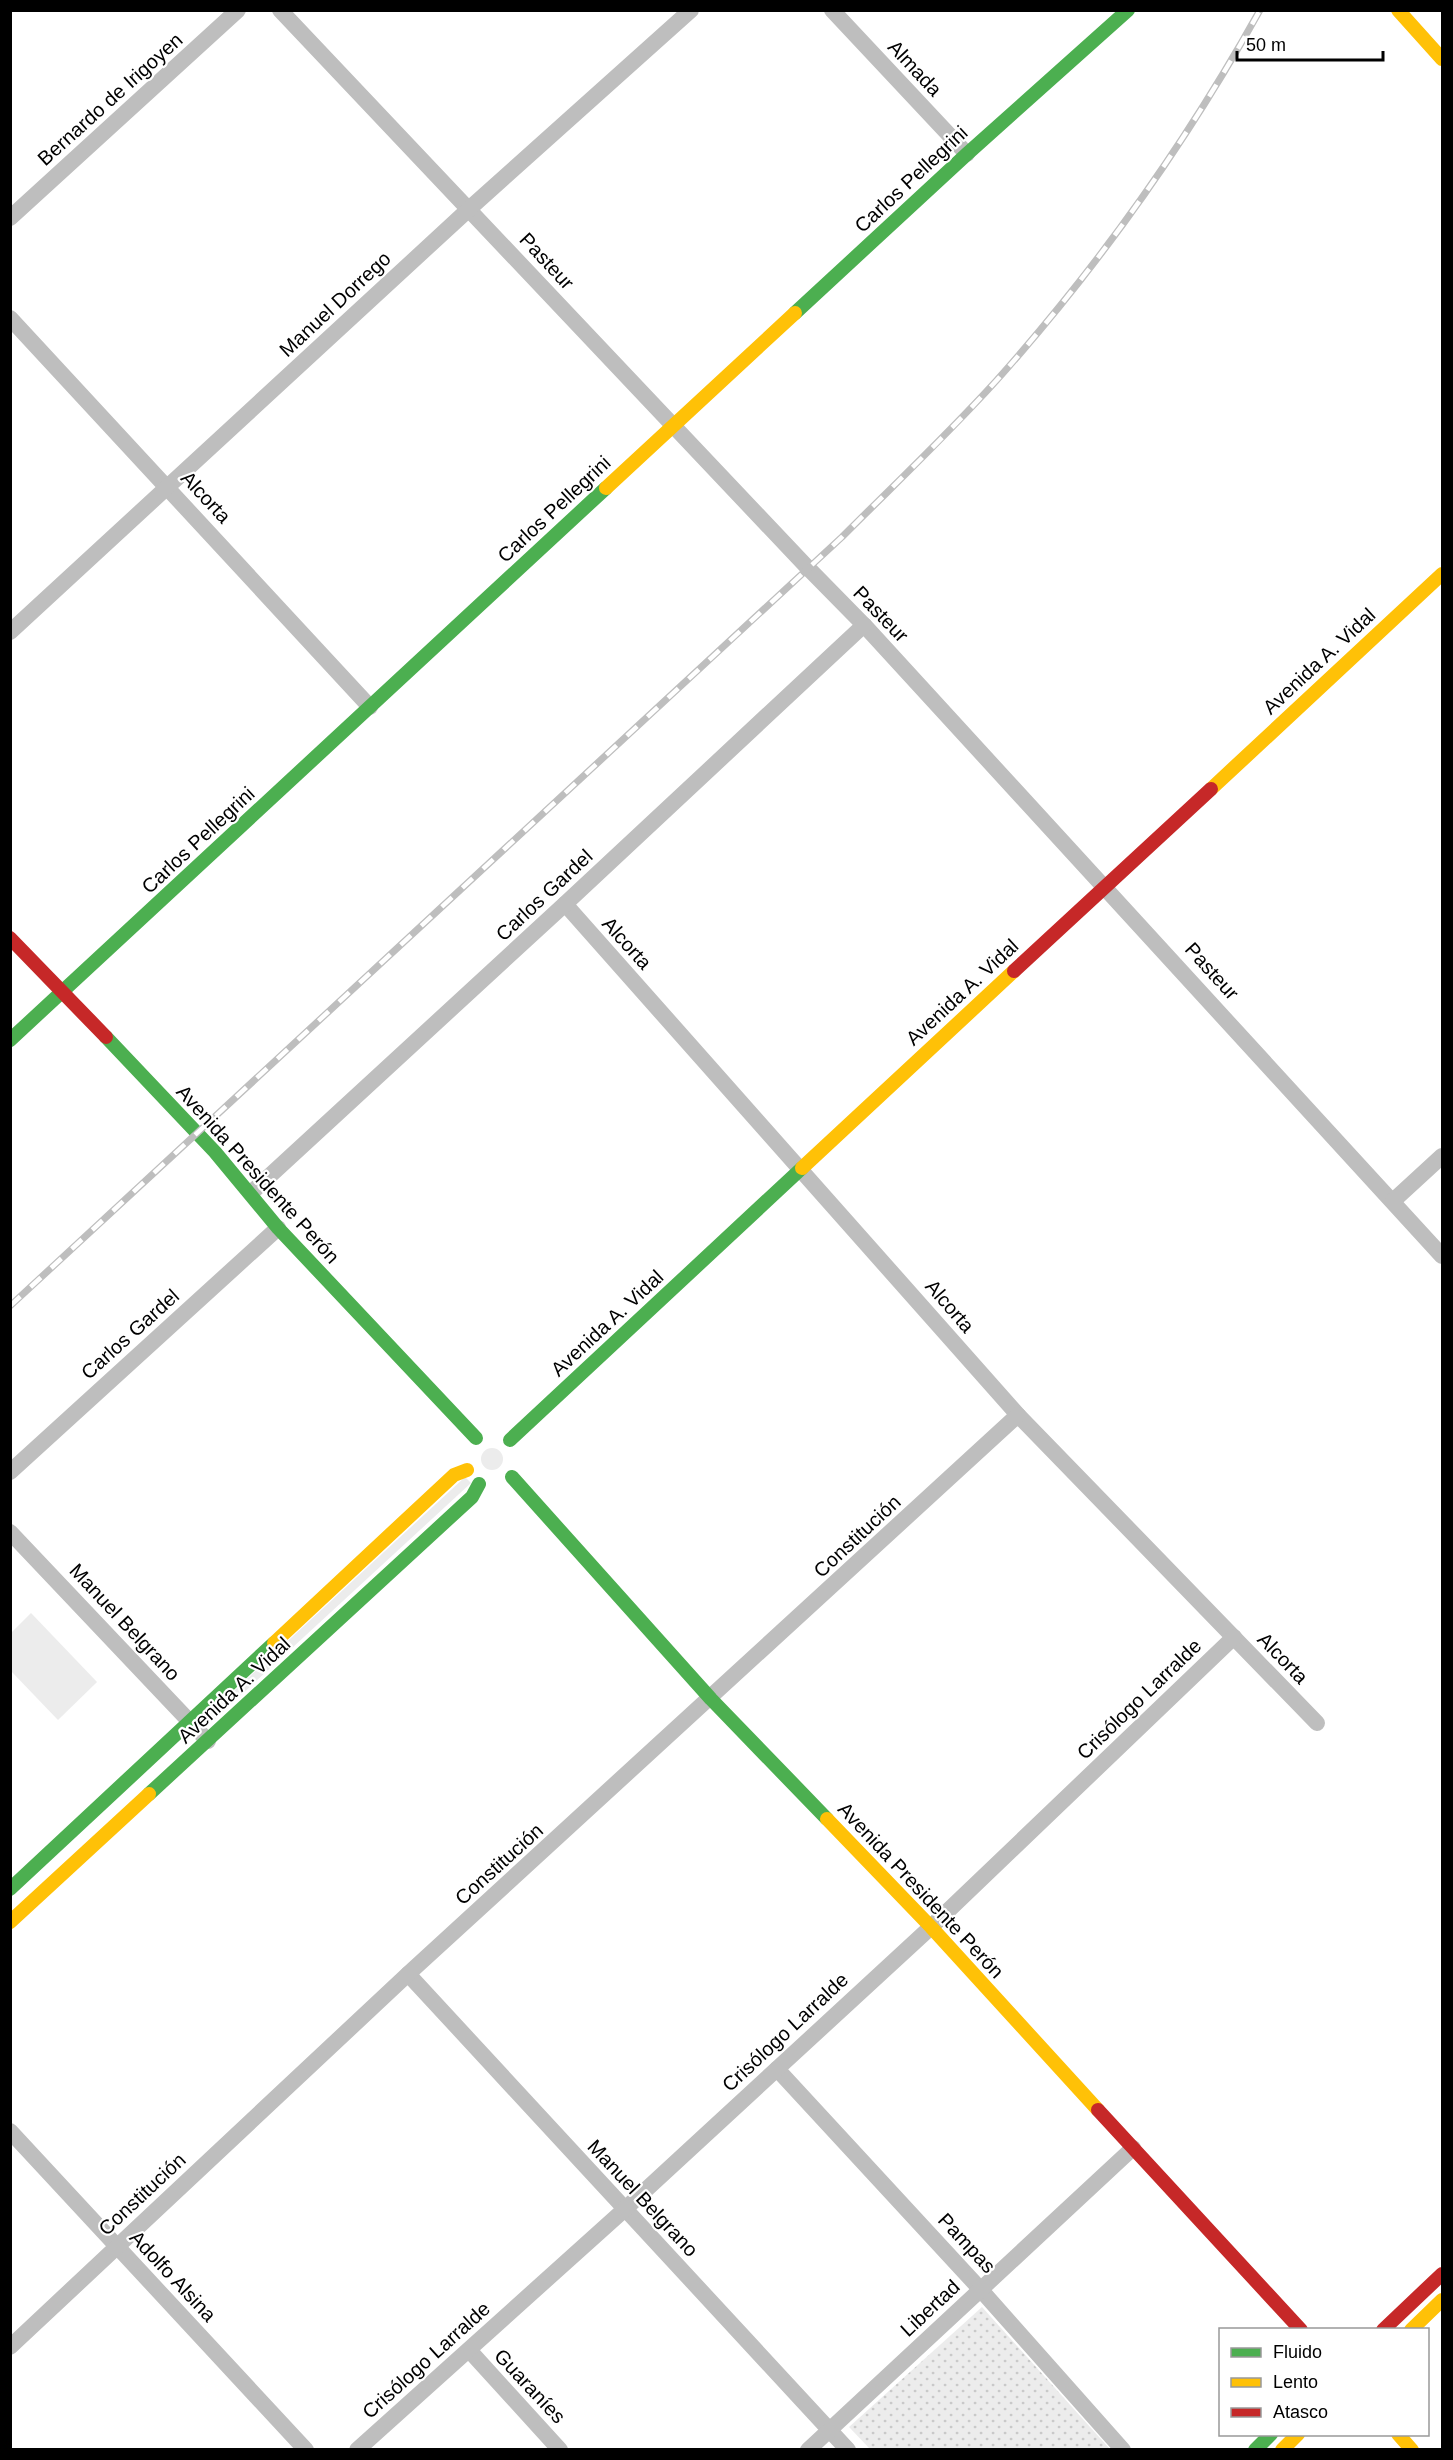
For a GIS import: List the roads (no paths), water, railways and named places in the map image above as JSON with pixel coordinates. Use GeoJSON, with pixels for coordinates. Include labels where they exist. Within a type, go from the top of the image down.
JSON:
{"type":"FeatureCollection","features":[{"type":"Feature","properties":{"kind":"main road","name":"Carlos Pellegrini"},"geometry":{"type":"LineString","coordinates":[[10,1040],[967,154],[1128,10]]}},
{"type":"Feature","properties":{"kind":"main road"},"geometry":{"type":"LineString","coordinates":[[1398,10],[1443,58]]}},
{"type":"Feature","properties":{"kind":"main road","name":"Avenida A. Vidal"},"geometry":{"type":"LineString","coordinates":[[515,1458],[801,1169],[1443,574]]}},
{"type":"Feature","properties":{"kind":"main road","name":"Avenida Presidente Perón"},"geometry":{"type":"LineString","coordinates":[[10,938],[199,1133],[469,1453]]}},
{"type":"Feature","properties":{"kind":"main road"},"geometry":{"type":"LineString","coordinates":[[493,1432],[502,1434],[515,1458],[497,1486],[479,1484],[469,1453],[493,1432]]}},
{"type":"Feature","properties":{"kind":"main road","name":"Avenida A. Vidal"},"geometry":{"type":"LineString","coordinates":[[10,1889],[454,1475],[469,1453]]}},
{"type":"Feature","properties":{"kind":"main road","name":"Avenida Presidente Perón"},"geometry":{"type":"LineString","coordinates":[[515,1458],[711,1699],[931,1927],[1299,2328]]}},
{"type":"Feature","properties":{"kind":"main road","name":"Avenida A. Vidal"},"geometry":{"type":"LineString","coordinates":[[10,1922],[472,1497],[479,1484]]}},
{"type":"Feature","properties":{"kind":"main road"},"geometry":{"type":"LineString","coordinates":[[1385,2328],[1443,2274]]}},
{"type":"Feature","properties":{"kind":"main road"},"geometry":{"type":"LineString","coordinates":[[1413,2328],[1443,2300]]}},
{"type":"Feature","properties":{"kind":"main road"},"geometry":{"type":"LineString","coordinates":[[1255,2450],[1269,2436]]}},
{"type":"Feature","properties":{"kind":"main road"},"geometry":{"type":"LineString","coordinates":[[1282,2450],[1296,2436]]}},
{"type":"Feature","properties":{"kind":"main road"},"geometry":{"type":"LineString","coordinates":[[1400,2436],[1412,2450]]}},
{"type":"Feature","properties":{"kind":"street","name":"Bernardo de Irigoyen"},"geometry":{"type":"LineString","coordinates":[[10,218],[238,10]]}},
{"type":"Feature","properties":{"kind":"street","name":"Pasteur"},"geometry":{"type":"LineString","coordinates":[[280,10],[672,426],[864,625],[1443,1256]]}},
{"type":"Feature","properties":{"kind":"street","name":"Manuel Dorrego"},"geometry":{"type":"LineString","coordinates":[[10,632],[469,208],[691,10]]}},
{"type":"Feature","properties":{"kind":"street","name":"Almada"},"geometry":{"type":"LineString","coordinates":[[832,10],[967,154]]}},
{"type":"Feature","properties":{"kind":"street","name":"Alcorta"},"geometry":{"type":"LineString","coordinates":[[10,318],[168,486],[370,707]]}},
{"type":"Feature","properties":{"kind":"street","name":"Carlos Gardel"},"geometry":{"type":"LineString","coordinates":[[251,1192],[864,625]]}},
{"type":"Feature","properties":{"kind":"street","name":"Alcorta"},"geometry":{"type":"LineString","coordinates":[[565,904],[1018,1415],[1317,1723]]}},
{"type":"Feature","properties":{"kind":"street"},"geometry":{"type":"LineString","coordinates":[[1393,1201],[1443,1156]]}},
{"type":"Feature","properties":{"kind":"street","name":"Carlos Gardel"},"geometry":{"type":"LineString","coordinates":[[10,1472],[278,1228]]}},
{"type":"Feature","properties":{"kind":"street","name":"Constitución"},"geometry":{"type":"LineString","coordinates":[[10,2347],[408,1974],[711,1699],[1018,1415]]}},
{"type":"Feature","properties":{"kind":"street","name":"Manuel Belgrano"},"geometry":{"type":"LineString","coordinates":[[10,1532],[208,1741]]}},
{"type":"Feature","properties":{"kind":"street","name":"Crisólogo Larralde"},"geometry":{"type":"LineString","coordinates":[[357,2450],[625,2209],[931,1927],[1234,1637]]}},
{"type":"Feature","properties":{"kind":"street","name":"Manuel Belgrano"},"geometry":{"type":"LineString","coordinates":[[408,1974],[848,2450]]}},
{"type":"Feature","properties":{"kind":"street","name":"Pampas"},"geometry":{"type":"LineString","coordinates":[[777,2069],[981,2290],[1123,2450]]}},
{"type":"Feature","properties":{"kind":"street","name":"Adolfo Alsina"},"geometry":{"type":"LineString","coordinates":[[10,2131],[306,2450]]}},
{"type":"Feature","properties":{"kind":"street","name":"Libertad"},"geometry":{"type":"LineString","coordinates":[[808,2450],[1132,2148]]}},
{"type":"Feature","properties":{"kind":"street","name":"Guaraníes"},"geometry":{"type":"LineString","coordinates":[[469,2350],[560,2450]]}},
{"type":"Feature","properties":{"kind":"railway"},"geometry":{"type":"LineString","coordinates":[[10,1306],[842,537],[959,421],[1033,338],[1138,203],[1202,108],[1260,10]]}}]}
